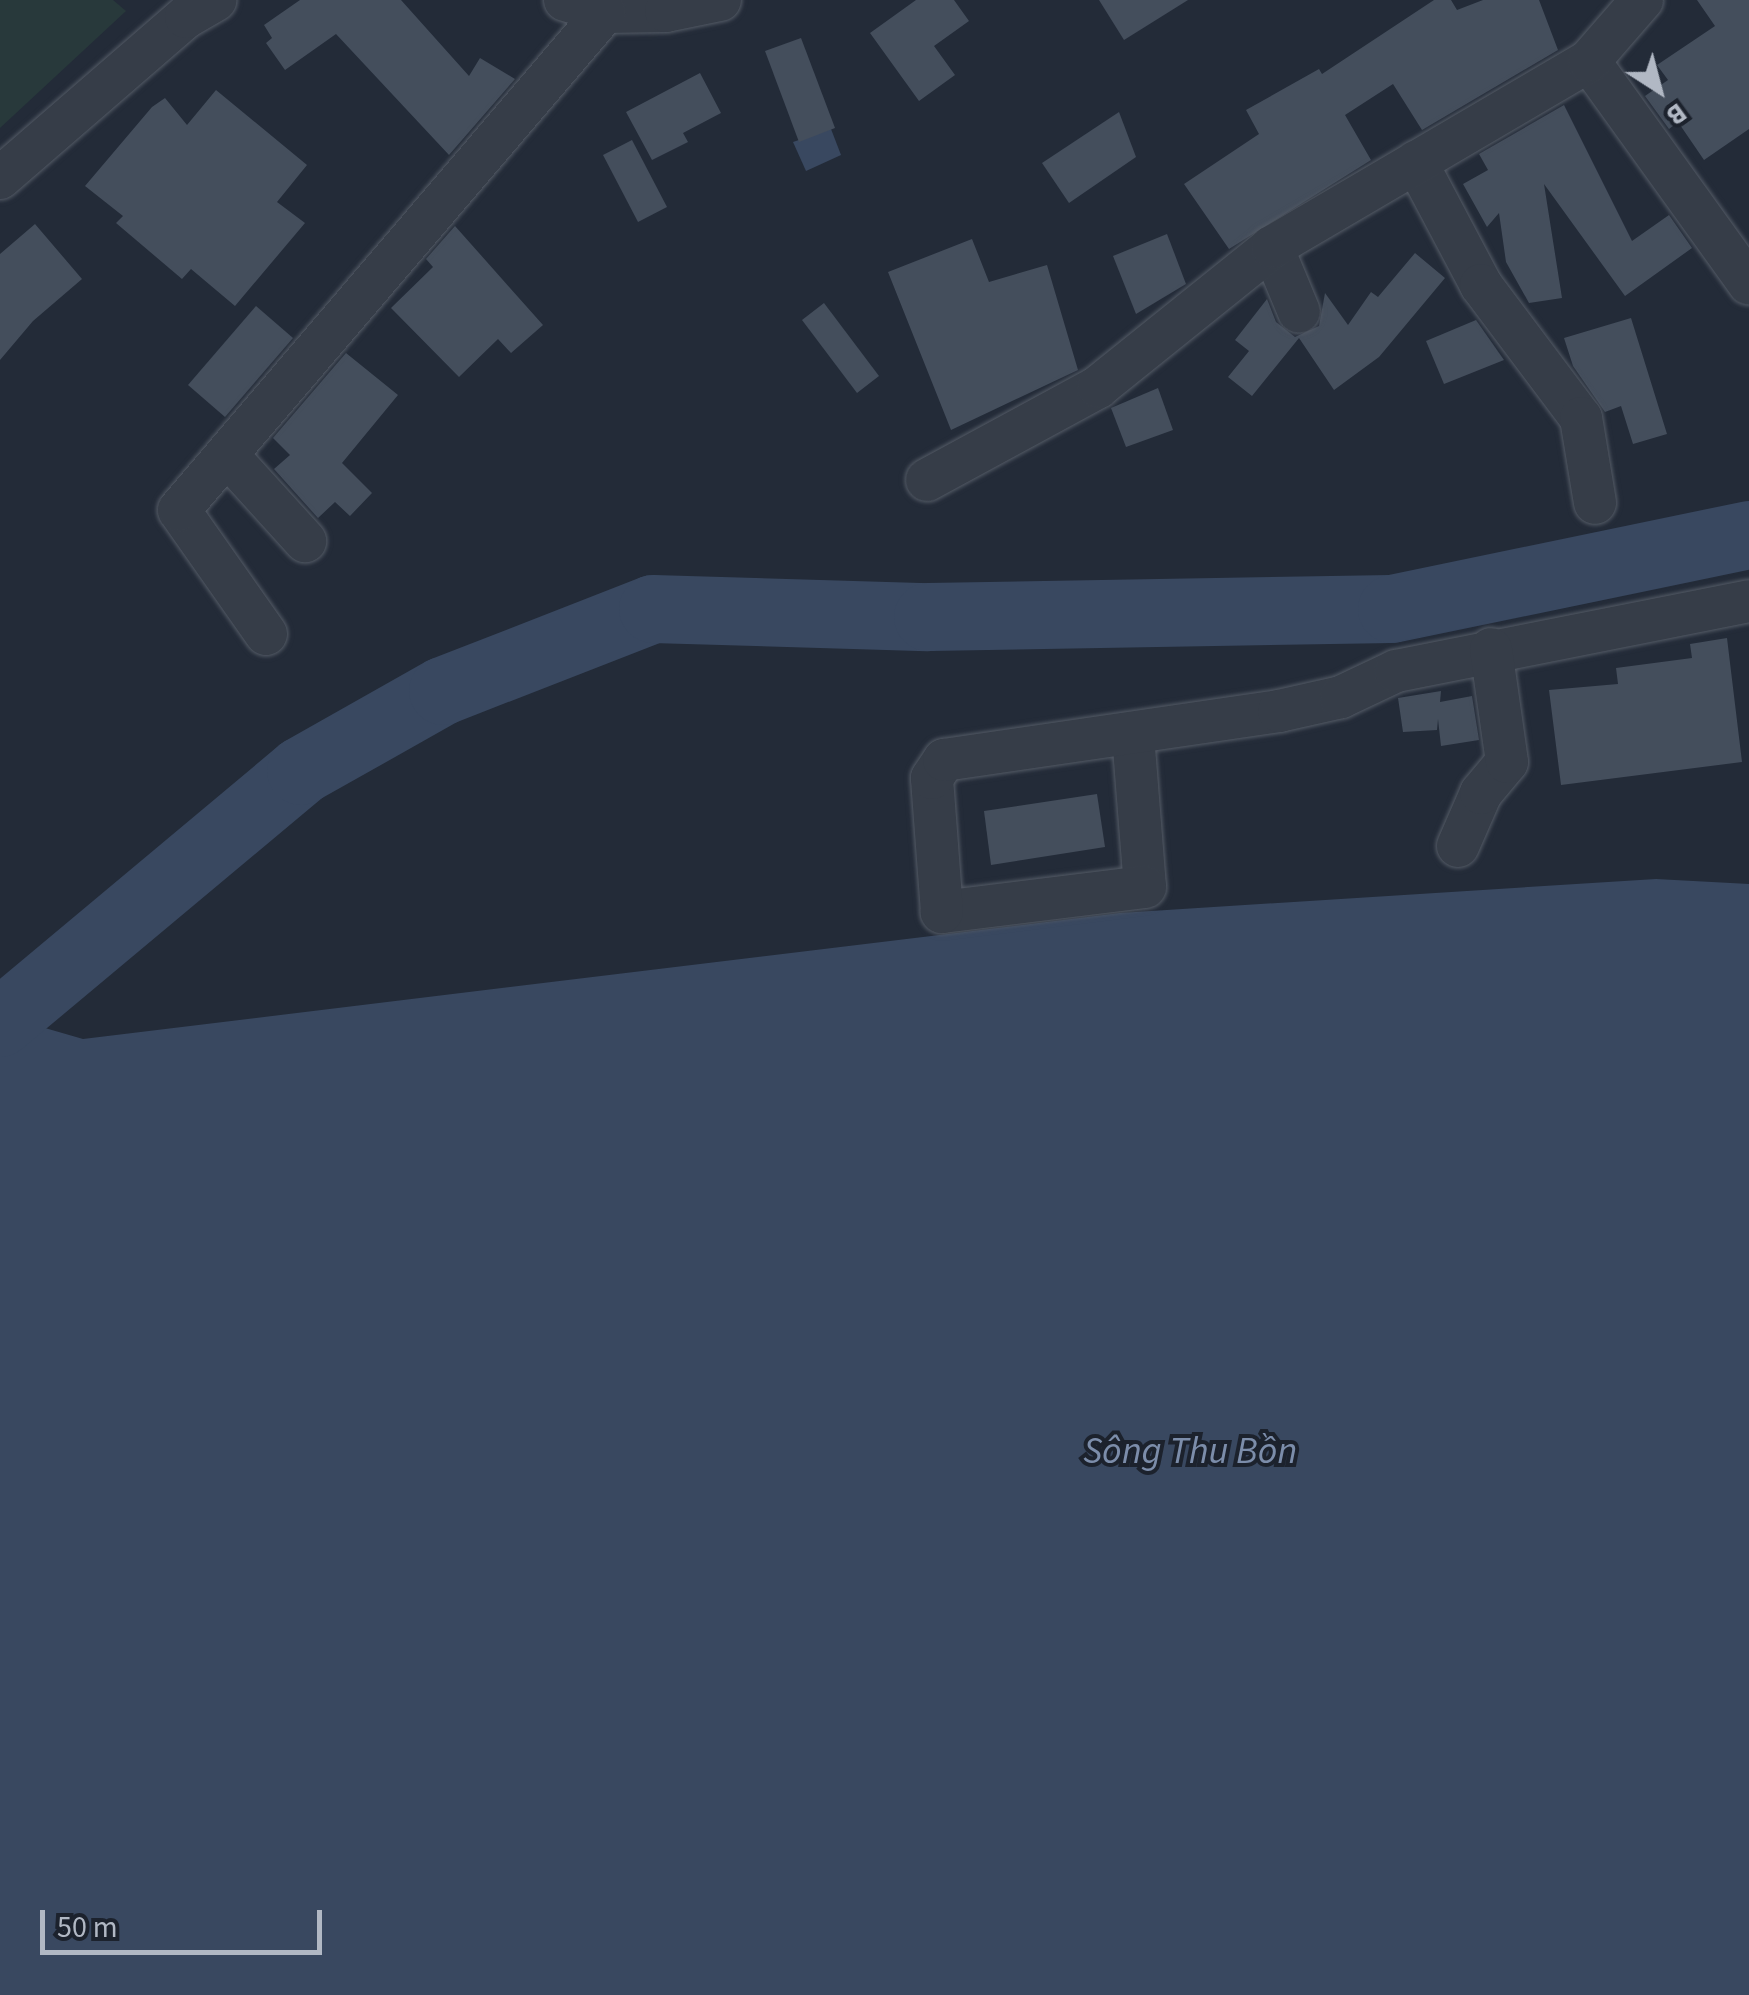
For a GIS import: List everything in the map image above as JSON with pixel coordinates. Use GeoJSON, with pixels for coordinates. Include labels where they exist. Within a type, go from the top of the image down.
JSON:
{"type":"FeatureCollection","features":[{"type":"Feature","properties":{"kind":"street"},"geometry":{"type":"LineString","coordinates":[[266,634],[179,510],[228,456],[584,6],[666,11],[720,0]]}},
{"type":"Feature","properties":{"kind":"street"},"geometry":{"type":"LineString","coordinates":[[927,480],[1098,388],[1272,246],[1589,60],[1642,0]]}},
{"type":"Feature","properties":{"kind":"street"},"geometry":{"type":"LineString","coordinates":[[0,178],[189,6]]}},
{"type":"Feature","properties":{"kind":"street"},"geometry":{"type":"LineString","coordinates":[[1589,60],[1749,284]]}},
{"type":"Feature","properties":{"kind":"street"},"geometry":{"type":"LineString","coordinates":[[1416,162],[1481,284],[1581,418],[1595,503]]}},
{"type":"Feature","properties":{"kind":"street"},"geometry":{"type":"LineString","coordinates":[[1272,246],[1298,312]]}},
{"type":"Feature","properties":{"kind":"street"},"geometry":{"type":"LineString","coordinates":[[228,456],[305,541]]}},
{"type":"Feature","properties":{"kind":"street"},"geometry":{"type":"LineString","coordinates":[[1132,735],[1145,887],[942,912],[932,778],[944,760],[1132,735],[1341,697],[1396,670],[1749,601]]}},
{"type":"Feature","properties":{"kind":"street"},"geometry":{"type":"LineString","coordinates":[[1458,846],[1481,793],[1508,762],[1491,649]]}},
{"type":"Feature","properties":{"kind":"shaded area"},"geometry":{"type":"Polygon","coordinates":[[[0,0],[113,0],[126,11],[0,128],[0,0]]]}},
{"type":"Feature","properties":{"kind":"water"},"geometry":{"type":"Polygon","coordinates":[[[831,129],[841,155],[806,171],[793,142],[831,129]]]}},
{"type":"Feature","properties":{"kind":"water","name":"Sông Thu Bồn"},"geometry":{"type":"Polygon","coordinates":[[[1656,879],[1749,884],[1749,1995],[0,1995],[0,1015],[83,1039],[1120,913],[1656,879]]]}},
{"type":"Feature","properties":{"kind":"building"},"geometry":{"type":"Polygon","coordinates":[[[300,0],[401,0],[469,76],[480,58],[515,79],[449,155],[336,34],[285,70],[266,43],[272,38],[264,25],[300,0]]]}},
{"type":"Feature","properties":{"kind":"building"},"geometry":{"type":"Polygon","coordinates":[[[916,0],[954,0],[969,21],[934,46],[955,75],[919,101],[870,33],[916,0]]]}},
{"type":"Feature","properties":{"kind":"building"},"geometry":{"type":"Polygon","coordinates":[[[1099,0],[1188,0],[1124,40],[1099,0]]]}},
{"type":"Feature","properties":{"kind":"building"},"geometry":{"type":"Polygon","coordinates":[[[1434,0],[1451,0],[1457,10],[1483,0],[1539,0],[1558,50],[1422,130],[1393,84],[1345,115],[1371,160],[1229,249],[1184,184],[1259,134],[1246,110],[1319,69],[1322,74],[1434,0]]]}},
{"type":"Feature","properties":{"kind":"building"},"geometry":{"type":"Polygon","coordinates":[[[1697,0],[1749,0],[1749,129],[1704,160],[1678,122],[1669,129],[1645,96],[1668,80],[1657,65],[1715,26],[1697,0]]]}},
{"type":"Feature","properties":{"kind":"building"},"geometry":{"type":"Polygon","coordinates":[[[801,38],[835,128],[799,142],[765,51],[801,38]]]}},
{"type":"Feature","properties":{"kind":"building"},"geometry":{"type":"Polygon","coordinates":[[[700,73],[721,113],[683,133],[688,142],[652,160],[626,112],[700,73]]]}},
{"type":"Feature","properties":{"kind":"building"},"geometry":{"type":"Polygon","coordinates":[[[216,90],[307,165],[277,202],[305,223],[235,306],[191,269],[182,279],[116,223],[123,216],[85,186],[152,107],[165,98],[187,125],[216,90]]]}},
{"type":"Feature","properties":{"kind":"building"},"geometry":{"type":"Polygon","coordinates":[[[1564,105],[1632,241],[1669,215],[1692,248],[1625,296],[1544,184],[1562,298],[1529,303],[1506,262],[1499,213],[1487,227],[1463,184],[1488,170],[1479,154],[1564,105]]]}},
{"type":"Feature","properties":{"kind":"building"},"geometry":{"type":"Polygon","coordinates":[[[1119,112],[1136,157],[1069,203],[1042,163],[1119,112]]]}},
{"type":"Feature","properties":{"kind":"building"},"geometry":{"type":"Polygon","coordinates":[[[632,140],[667,207],[638,222],[603,155],[632,140]]]}},
{"type":"Feature","properties":{"kind":"building"},"geometry":{"type":"Polygon","coordinates":[[[35,224],[82,279],[33,321],[0,360],[0,254],[35,224]]]}},
{"type":"Feature","properties":{"kind":"building"},"geometry":{"type":"Polygon","coordinates":[[[455,226],[543,325],[511,353],[498,339],[459,377],[391,308],[433,267],[426,259],[455,226]]]}},
{"type":"Feature","properties":{"kind":"building"},"geometry":{"type":"Polygon","coordinates":[[[1167,234],[1186,284],[1136,314],[1113,256],[1167,234]]]}},
{"type":"Feature","properties":{"kind":"building"},"geometry":{"type":"Polygon","coordinates":[[[972,239],[989,282],[1047,265],[1078,370],[951,430],[888,272],[972,239]]]}},
{"type":"Feature","properties":{"kind":"building"},"geometry":{"type":"Polygon","coordinates":[[[1415,253],[1445,278],[1379,357],[1334,390],[1299,338],[1252,396],[1228,377],[1249,351],[1235,340],[1267,299],[1276,322],[1295,337],[1319,326],[1325,293],[1348,325],[1371,292],[1378,297],[1415,253]]]}},
{"type":"Feature","properties":{"kind":"building"},"geometry":{"type":"Polygon","coordinates":[[[824,303],[879,376],[857,393],[802,320],[824,303]]]}},
{"type":"Feature","properties":{"kind":"building"},"geometry":{"type":"Polygon","coordinates":[[[256,306],[293,338],[225,417],[188,385],[256,306]]]}},
{"type":"Feature","properties":{"kind":"building"},"geometry":{"type":"Polygon","coordinates":[[[1631,318],[1667,434],[1633,444],[1621,406],[1605,412],[1573,366],[1564,338],[1631,318]]]}},
{"type":"Feature","properties":{"kind":"building"},"geometry":{"type":"Polygon","coordinates":[[[1476,320],[1504,360],[1444,384],[1426,341],[1476,320]]]}},
{"type":"Feature","properties":{"kind":"building"},"geometry":{"type":"Polygon","coordinates":[[[346,353],[398,395],[342,463],[372,493],[350,516],[335,502],[318,518],[274,469],[290,455],[273,438],[346,353]]]}},
{"type":"Feature","properties":{"kind":"building"},"geometry":{"type":"Polygon","coordinates":[[[1158,388],[1173,430],[1126,447],[1111,408],[1158,388]]]}},
{"type":"Feature","properties":{"kind":"building"},"geometry":{"type":"Polygon","coordinates":[[[1727,638],[1742,762],[1561,785],[1549,690],[1618,684],[1616,668],[1692,658],[1690,644],[1727,638]]]}},
{"type":"Feature","properties":{"kind":"building"},"geometry":{"type":"Polygon","coordinates":[[[1441,691],[1440,702],[1472,696],[1479,740],[1441,746],[1438,719],[1437,730],[1403,732],[1398,698],[1441,691]]]}},
{"type":"Feature","properties":{"kind":"building"},"geometry":{"type":"Polygon","coordinates":[[[1097,794],[1105,847],[991,865],[984,811],[1097,794]]]}},
{"type":"Feature","properties":{"kind":"waterway"},"geometry":{"type":"LineString","coordinates":[[0,1023],[301,771],[443,691],[653,609],[928,617],[1392,609],[1749,535]]}}]}
